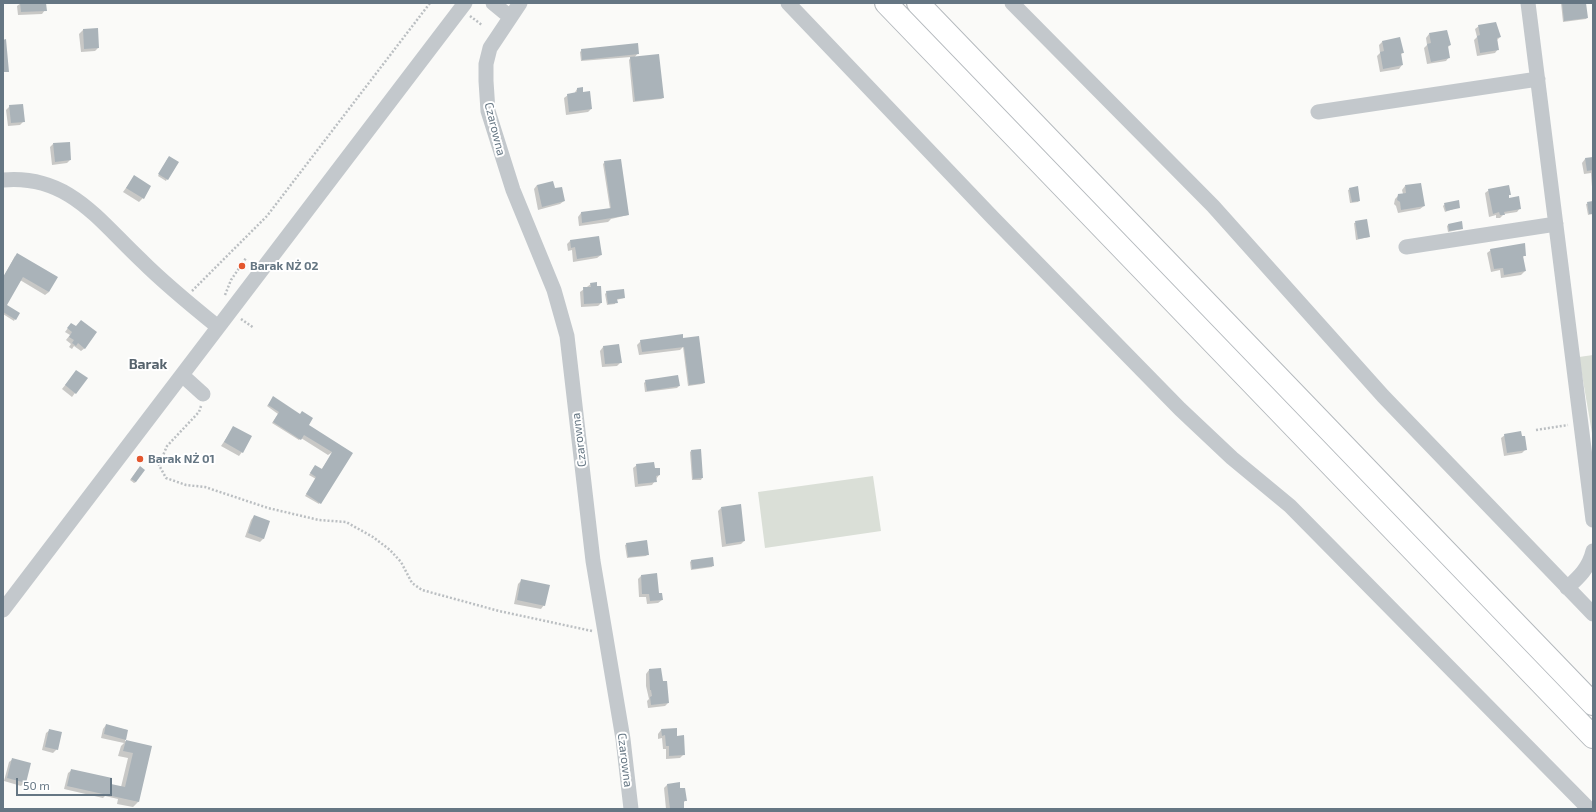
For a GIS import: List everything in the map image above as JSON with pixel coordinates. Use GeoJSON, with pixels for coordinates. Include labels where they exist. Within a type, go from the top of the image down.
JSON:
{"type":"FeatureCollection","features":[{"type":"Feature","properties":{"kind":"highway"},"geometry":{"type":"LineString","coordinates":[[886,3],[1593,737]]}},
{"type":"Feature","properties":{"kind":"highway"},"geometry":{"type":"LineString","coordinates":[[918,3],[1593,704]]}},
{"type":"Feature","properties":{"kind":"street"},"geometry":{"type":"LineString","coordinates":[[3,610],[465,3]]}},
{"type":"Feature","properties":{"kind":"street"},"geometry":{"type":"LineString","coordinates":[[493,3],[510,17]]}},
{"type":"Feature","properties":{"kind":"street","name":"Czarowna"},"geometry":{"type":"LineString","coordinates":[[520,3],[490,48],[486,64],[488,111],[513,190],[554,290],[567,336],[593,561],[604,634],[623,739],[631,809]]}},
{"type":"Feature","properties":{"kind":"street"},"geometry":{"type":"LineString","coordinates":[[788,3],[1180,409],[1232,458],[1290,506],[1589,809]]}},
{"type":"Feature","properties":{"kind":"street"},"geometry":{"type":"LineString","coordinates":[[1012,3],[1213,206],[1384,396],[1593,614]]}},
{"type":"Feature","properties":{"kind":"street"},"geometry":{"type":"LineString","coordinates":[[1528,3],[1593,520]]}},
{"type":"Feature","properties":{"kind":"street"},"geometry":{"type":"LineString","coordinates":[[1318,112],[1538,79]]}},
{"type":"Feature","properties":{"kind":"street"},"geometry":{"type":"LineString","coordinates":[[5,176],[40,181],[55,186],[76,198],[142,262],[218,327]]}},
{"type":"Feature","properties":{"kind":"street"},"geometry":{"type":"LineString","coordinates":[[1406,247],[1556,224]]}},
{"type":"Feature","properties":{"kind":"street"},"geometry":{"type":"LineString","coordinates":[[182,375],[203,394]]}},
{"type":"Feature","properties":{"kind":"street"},"geometry":{"type":"LineString","coordinates":[[1567,588],[1583,573],[1591,561],[1593,551]]}},
{"type":"Feature","properties":{"kind":"path"},"geometry":{"type":"LineString","coordinates":[[184,299],[267,216],[430,3]]}},
{"type":"Feature","properties":{"kind":"path"},"geometry":{"type":"LineString","coordinates":[[203,394],[199,412],[166,446],[159,465],[166,478],[186,485],[205,487],[268,508],[319,520],[346,522],[373,537],[390,550],[401,562],[412,583],[422,590],[500,611],[604,634]]}},
{"type":"Feature","properties":{"kind":"path"},"geometry":{"type":"LineString","coordinates":[[1536,430],[1581,423]]}},
{"type":"Feature","properties":{"kind":"shaded area"},"geometry":{"type":"Polygon","coordinates":[[[1593,355],[1593,439],[1579,357],[1593,355]]]}},
{"type":"Feature","properties":{"kind":"shaded area"},"geometry":{"type":"Polygon","coordinates":[[[873,476],[881,531],[765,548],[758,492],[873,476]]]}},
{"type":"Feature","properties":{"kind":"building"},"geometry":{"type":"Polygon","coordinates":[[[20,3],[46,3],[47,11],[21,12],[20,3]]]}},
{"type":"Feature","properties":{"kind":"building"},"geometry":{"type":"Polygon","coordinates":[[[1562,3],[1586,3],[1588,18],[1564,21],[1562,3]]]}},
{"type":"Feature","properties":{"kind":"building"},"geometry":{"type":"Polygon","coordinates":[[[1496,22],[1501,37],[1497,38],[1499,50],[1480,53],[1477,36],[1480,35],[1478,25],[1496,22]]]}},
{"type":"Feature","properties":{"kind":"building"},"geometry":{"type":"Polygon","coordinates":[[[98,28],[99,48],[84,49],[83,29],[98,28]]]}},
{"type":"Feature","properties":{"kind":"building"},"geometry":{"type":"Polygon","coordinates":[[[1447,30],[1451,45],[1448,46],[1450,58],[1431,62],[1427,44],[1431,43],[1429,33],[1447,30]]]}},
{"type":"Feature","properties":{"kind":"building"},"geometry":{"type":"Polygon","coordinates":[[[1400,37],[1404,53],[1401,53],[1403,65],[1383,69],[1380,52],[1384,51],[1382,41],[1400,37]]]}},
{"type":"Feature","properties":{"kind":"building"},"geometry":{"type":"Polygon","coordinates":[[[6,39],[9,72],[3,72],[3,40],[6,39]]]}},
{"type":"Feature","properties":{"kind":"building"},"geometry":{"type":"Polygon","coordinates":[[[638,43],[639,54],[582,60],[581,49],[638,43]]]}},
{"type":"Feature","properties":{"kind":"building"},"geometry":{"type":"Polygon","coordinates":[[[659,54],[664,98],[635,101],[630,57],[659,54]]]}},
{"type":"Feature","properties":{"kind":"building"},"geometry":{"type":"Polygon","coordinates":[[[583,87],[583,92],[590,91],[592,109],[569,112],[567,94],[577,92],[577,88],[583,87]]]}},
{"type":"Feature","properties":{"kind":"building"},"geometry":{"type":"Polygon","coordinates":[[[23,104],[25,122],[11,123],[9,105],[23,104]]]}},
{"type":"Feature","properties":{"kind":"building"},"geometry":{"type":"Polygon","coordinates":[[[70,142],[71,160],[55,162],[53,143],[70,142]]]}},
{"type":"Feature","properties":{"kind":"building"},"geometry":{"type":"Polygon","coordinates":[[[169,156],[179,162],[168,180],[158,174],[169,156]]]}},
{"type":"Feature","properties":{"kind":"building"},"geometry":{"type":"Polygon","coordinates":[[[1593,157],[1593,170],[1587,171],[1585,158],[1593,157]]]}},
{"type":"Feature","properties":{"kind":"building"},"geometry":{"type":"Polygon","coordinates":[[[621,159],[629,215],[582,223],[581,212],[611,208],[604,161],[621,159]]]}},
{"type":"Feature","properties":{"kind":"building"},"geometry":{"type":"Polygon","coordinates":[[[134,175],[151,186],[144,199],[126,188],[134,175]]]}},
{"type":"Feature","properties":{"kind":"building"},"geometry":{"type":"Polygon","coordinates":[[[553,181],[555,188],[562,187],[565,201],[542,207],[537,185],[553,181]]]}},
{"type":"Feature","properties":{"kind":"building"},"geometry":{"type":"Polygon","coordinates":[[[1421,183],[1425,206],[1401,210],[1400,202],[1397,200],[1398,194],[1406,193],[1405,185],[1421,183]]]}},
{"type":"Feature","properties":{"kind":"building"},"geometry":{"type":"Polygon","coordinates":[[[1509,185],[1511,195],[1509,195],[1509,198],[1519,196],[1521,209],[1504,212],[1505,215],[1500,215],[1499,212],[1493,214],[1488,189],[1509,185]]]}},
{"type":"Feature","properties":{"kind":"building"},"geometry":{"type":"Polygon","coordinates":[[[1358,186],[1360,201],[1352,202],[1349,188],[1358,186]]]}},
{"type":"Feature","properties":{"kind":"building"},"geometry":{"type":"Polygon","coordinates":[[[1459,200],[1460,208],[1446,211],[1444,203],[1459,200]]]}},
{"type":"Feature","properties":{"kind":"building"},"geometry":{"type":"Polygon","coordinates":[[[1593,201],[1593,214],[1589,214],[1587,202],[1593,201]]]}},
{"type":"Feature","properties":{"kind":"building"},"geometry":{"type":"Polygon","coordinates":[[[1367,219],[1370,237],[1358,239],[1355,221],[1367,219]]]}},
{"type":"Feature","properties":{"kind":"building"},"geometry":{"type":"Polygon","coordinates":[[[1462,221],[1463,229],[1449,231],[1448,224],[1462,221]]]}},
{"type":"Feature","properties":{"kind":"building"},"geometry":{"type":"Polygon","coordinates":[[[599,236],[602,255],[577,259],[575,247],[571,248],[570,240],[599,236]]]}},
{"type":"Feature","properties":{"kind":"building"},"geometry":{"type":"Polygon","coordinates":[[[1525,243],[1526,256],[1523,256],[1526,271],[1504,275],[1503,268],[1494,269],[1490,249],[1525,243]]]}},
{"type":"Feature","properties":{"kind":"building"},"geometry":{"type":"Polygon","coordinates":[[[17,253],[58,277],[49,292],[23,277],[7,305],[20,313],[16,320],[3,312],[3,277],[17,253]]]}},
{"type":"Feature","properties":{"kind":"building"},"geometry":{"type":"Polygon","coordinates":[[[597,282],[597,286],[601,286],[602,303],[584,304],[583,287],[591,287],[590,283],[597,282]]]}},
{"type":"Feature","properties":{"kind":"building"},"geometry":{"type":"Polygon","coordinates":[[[624,289],[625,298],[617,299],[618,303],[608,304],[606,291],[624,289]]]}},
{"type":"Feature","properties":{"kind":"building"},"geometry":{"type":"Polygon","coordinates":[[[81,320],[97,332],[85,349],[78,343],[76,346],[72,343],[74,340],[69,337],[72,332],[67,328],[71,323],[76,326],[81,320]]]}},
{"type":"Feature","properties":{"kind":"building"},"geometry":{"type":"Polygon","coordinates":[[[683,334],[683,338],[699,336],[705,383],[689,385],[684,347],[642,352],[640,340],[683,334]]]}},
{"type":"Feature","properties":{"kind":"building"},"geometry":{"type":"Polygon","coordinates":[[[619,344],[622,363],[605,364],[603,346],[619,344]]]}},
{"type":"Feature","properties":{"kind":"building"},"geometry":{"type":"Polygon","coordinates":[[[76,370],[88,378],[76,394],[65,385],[76,370]]]}},
{"type":"Feature","properties":{"kind":"building"},"geometry":{"type":"Polygon","coordinates":[[[678,375],[680,386],[647,391],[645,380],[678,375]]]}},
{"type":"Feature","properties":{"kind":"building"},"geometry":{"type":"Polygon","coordinates":[[[273,396],[300,414],[302,411],[313,418],[309,425],[353,453],[321,504],[306,494],[316,477],[310,473],[315,465],[322,469],[332,452],[304,435],[301,440],[273,422],[279,412],[268,405],[273,396]]]}},
{"type":"Feature","properties":{"kind":"building"},"geometry":{"type":"Polygon","coordinates":[[[233,426],[252,436],[243,453],[224,442],[233,426]]]}},
{"type":"Feature","properties":{"kind":"building"},"geometry":{"type":"Polygon","coordinates":[[[1521,431],[1522,436],[1525,436],[1527,450],[1507,453],[1504,434],[1521,431]]]}},
{"type":"Feature","properties":{"kind":"building"},"geometry":{"type":"Polygon","coordinates":[[[701,449],[703,478],[693,479],[691,450],[701,449]]]}},
{"type":"Feature","properties":{"kind":"building"},"geometry":{"type":"Polygon","coordinates":[[[654,462],[655,468],[660,468],[660,475],[656,476],[657,482],[638,484],[636,464],[654,462]]]}},
{"type":"Feature","properties":{"kind":"building"},"geometry":{"type":"Polygon","coordinates":[[[140,466],[145,470],[136,482],[131,479],[140,466]]]}},
{"type":"Feature","properties":{"kind":"building"},"geometry":{"type":"Polygon","coordinates":[[[741,504],[745,541],[726,544],[721,507],[741,504]]]}},
{"type":"Feature","properties":{"kind":"building"},"geometry":{"type":"Polygon","coordinates":[[[254,515],[270,521],[264,539],[248,533],[254,515]]]}},
{"type":"Feature","properties":{"kind":"building"},"geometry":{"type":"Polygon","coordinates":[[[647,540],[649,555],[628,557],[626,543],[647,540]]]}},
{"type":"Feature","properties":{"kind":"building"},"geometry":{"type":"Polygon","coordinates":[[[713,557],[714,566],[692,569],[691,560],[713,557]]]}},
{"type":"Feature","properties":{"kind":"building"},"geometry":{"type":"Polygon","coordinates":[[[657,573],[659,593],[662,593],[663,600],[650,601],[649,594],[642,594],[641,575],[657,573]]]}},
{"type":"Feature","properties":{"kind":"building"},"geometry":{"type":"Polygon","coordinates":[[[521,579],[550,585],[545,606],[517,600],[521,579]]]}},
{"type":"Feature","properties":{"kind":"building"},"geometry":{"type":"Polygon","coordinates":[[[661,668],[663,681],[667,681],[669,703],[651,705],[650,697],[652,696],[650,690],[649,669],[661,668]]]}},
{"type":"Feature","properties":{"kind":"building"},"geometry":{"type":"Polygon","coordinates":[[[106,724],[128,730],[126,740],[104,734],[106,724]]]}},
{"type":"Feature","properties":{"kind":"building"},"geometry":{"type":"Polygon","coordinates":[[[677,728],[677,736],[684,735],[685,755],[669,756],[669,746],[666,746],[665,735],[662,736],[661,729],[677,728]]]}},
{"type":"Feature","properties":{"kind":"building"},"geometry":{"type":"Polygon","coordinates":[[[49,729],[62,732],[58,750],[45,747],[49,729]]]}},
{"type":"Feature","properties":{"kind":"building"},"geometry":{"type":"Polygon","coordinates":[[[126,740],[152,746],[139,802],[67,786],[71,769],[112,778],[111,784],[125,787],[133,753],[123,751],[126,740]]]}},
{"type":"Feature","properties":{"kind":"building"},"geometry":{"type":"Polygon","coordinates":[[[12,758],[31,763],[26,783],[7,778],[12,758]]]}},
{"type":"Feature","properties":{"kind":"building"},"geometry":{"type":"Polygon","coordinates":[[[680,782],[680,788],[685,788],[687,801],[684,801],[684,808],[670,809],[667,784],[680,782]]]}},
{"type":"Feature","properties":{"kind":"place","name":"Barak NŻ 02"},"geometry":{"type":"Point","coordinates":[242,266]}},
{"type":"Feature","properties":{"kind":"place","name":"Barak NŻ 01"},"geometry":{"type":"Point","coordinates":[140,459]}},
{"type":"Feature","properties":{"kind":"district","name":"Barak"},"geometry":{"type":"Point","coordinates":[148,364]}}]}
